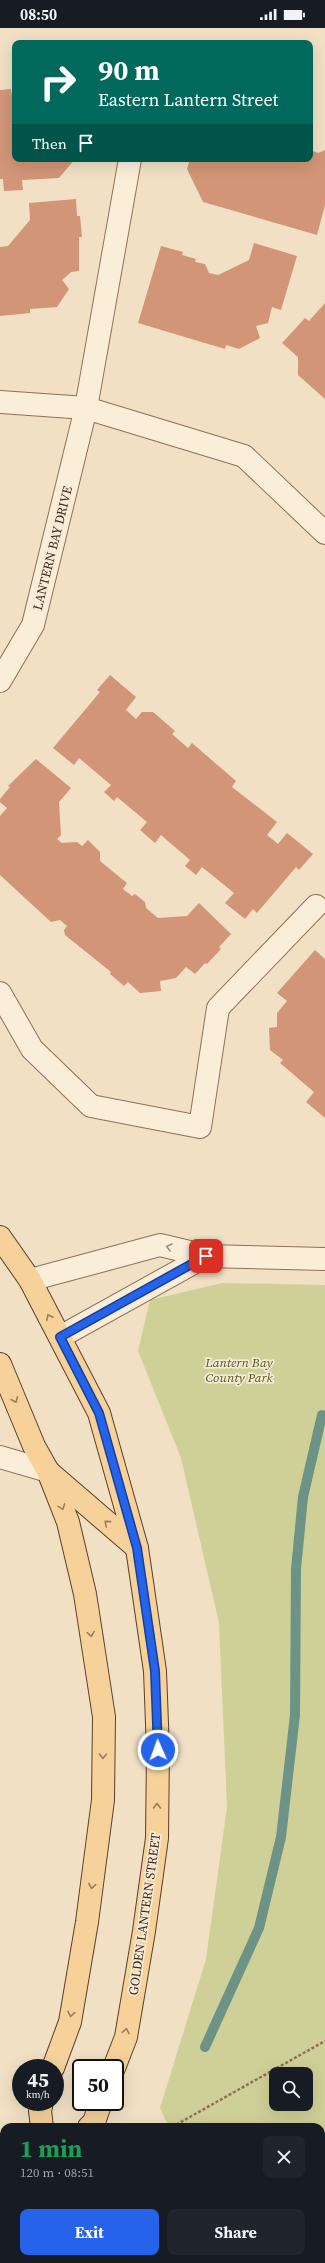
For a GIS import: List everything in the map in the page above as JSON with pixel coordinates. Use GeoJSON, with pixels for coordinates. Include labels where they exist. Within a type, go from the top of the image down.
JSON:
{"type":"FeatureCollection","features":[{"type":"Feature","properties":{"kind":"main road","name":"GOLDEN LANTERN STREET"},"geometry":{"type":"LineString","coordinates":[[0,1237],[30,1280],[99,1413],[137,1548],[155,1671],[158,1750],[157,1838],[126,2037],[117,2059]]}},
{"type":"Feature","properties":{"kind":"main road"},"geometry":{"type":"LineString","coordinates":[[0,1364],[34,1446],[48,1471],[68,1522],[85,1594],[104,1717],[103,1800],[89,1908],[70,2022],[56,2059]]}},
{"type":"Feature","properties":{"kind":"main road"},"geometry":{"type":"LineString","coordinates":[[48,1471],[137,1548]]}},
{"type":"Feature","properties":{"kind":"main road"},"geometry":{"type":"LineString","coordinates":[[40,2111],[42,2123]]}},
{"type":"Feature","properties":{"kind":"main road"},"geometry":{"type":"LineString","coordinates":[[93,2123],[98,2111]]}},
{"type":"Feature","properties":{"kind":"street","name":"LANTERN BAY DRIVE"},"geometry":{"type":"LineString","coordinates":[[0,680],[33,625],[86,408],[129,162]]}},
{"type":"Feature","properties":{"kind":"street"},"geometry":{"type":"LineString","coordinates":[[0,402],[86,408],[244,456],[325,533]]}},
{"type":"Feature","properties":{"kind":"street"},"geometry":{"type":"LineString","coordinates":[[0,993],[32,1049],[91,1106],[200,1127],[218,1008],[316,906]]}},
{"type":"Feature","properties":{"kind":"street"},"geometry":{"type":"LineString","coordinates":[[30,1280],[160,1245],[206,1256],[325,1259]]}},
{"type":"Feature","properties":{"kind":"street"},"geometry":{"type":"LineString","coordinates":[[60,1337],[206,1256]]}},
{"type":"Feature","properties":{"kind":"street"},"geometry":{"type":"LineString","coordinates":[[0,1457],[48,1471]]}},
{"type":"Feature","properties":{"kind":"path"},"geometry":{"type":"LineString","coordinates":[[179,2123],[325,2041]]}},
{"type":"Feature","properties":{"kind":"green space","name":"Lantern Bay County Park"},"geometry":{"type":"Polygon","coordinates":[[[222,1283],[325,1285],[325,2123],[167,2123],[160,2108],[206,1959],[227,1807],[219,1623],[181,1458],[138,1351],[150,1300],[222,1283]]]}},
{"type":"Feature","properties":{"kind":"building"},"geometry":{"type":"Polygon","coordinates":[[[11,89],[12,162],[72,162],[59,178],[22,180],[23,190],[4,191],[3,179],[0,179],[0,90],[11,89]]]}},
{"type":"Feature","properties":{"kind":"building"},"geometry":{"type":"Polygon","coordinates":[[[325,150],[325,205],[317,235],[203,202],[187,169],[189,162],[313,162],[313,151],[318,153],[325,150]]]}},
{"type":"Feature","properties":{"kind":"building"},"geometry":{"type":"Polygon","coordinates":[[[76,199],[77,216],[80,216],[82,237],[79,237],[79,271],[71,272],[62,280],[69,289],[57,307],[30,309],[30,313],[0,316],[0,247],[8,246],[30,220],[29,203],[76,199]]]}},
{"type":"Feature","properties":{"kind":"building"},"geometry":{"type":"Polygon","coordinates":[[[254,243],[297,256],[281,310],[272,307],[268,323],[256,326],[260,338],[239,349],[226,345],[225,349],[138,323],[161,246],[183,252],[182,255],[196,259],[195,262],[205,264],[209,273],[218,275],[249,260],[254,243]]]}},
{"type":"Feature","properties":{"kind":"building"},"geometry":{"type":"Polygon","coordinates":[[[325,303],[325,399],[298,375],[298,357],[282,343],[305,318],[309,321],[325,303]]]}},
{"type":"Feature","properties":{"kind":"building"},"geometry":{"type":"Polygon","coordinates":[[[110,675],[136,697],[126,710],[136,719],[142,712],[153,712],[175,731],[172,734],[188,748],[192,743],[236,781],[232,787],[277,822],[267,835],[278,844],[287,833],[313,854],[299,870],[296,867],[257,913],[253,909],[245,919],[225,903],[234,893],[202,867],[196,875],[185,866],[190,860],[161,835],[155,843],[140,830],[147,822],[117,797],[114,801],[104,792],[111,785],[79,758],[74,765],[53,748],[100,692],[97,690],[110,675]]]}},
{"type":"Feature","properties":{"kind":"building"},"geometry":{"type":"Polygon","coordinates":[[[36,759],[71,788],[59,802],[61,835],[57,839],[62,843],[77,842],[82,846],[88,840],[100,852],[100,861],[127,883],[123,889],[132,896],[135,894],[145,902],[146,908],[158,918],[187,916],[199,903],[231,934],[219,947],[221,949],[195,974],[186,967],[176,978],[160,981],[161,991],[140,993],[128,982],[124,986],[110,974],[111,972],[65,935],[64,930],[67,926],[60,920],[51,922],[0,875],[0,816],[7,808],[0,802],[0,799],[10,787],[8,786],[36,759]]]}},
{"type":"Feature","properties":{"kind":"building"},"geometry":{"type":"Polygon","coordinates":[[[315,950],[325,959],[325,1118],[306,1102],[314,1092],[280,1063],[283,1060],[270,1050],[269,1028],[277,1027],[277,1013],[287,1001],[277,993],[315,950]]]}},
{"type":"Feature","properties":{"kind":"waterway"},"geometry":{"type":"LineString","coordinates":[[205,2047],[259,1928],[281,1837],[295,1715],[296,1569],[303,1497],[322,1415]]}},
{"type":"Feature","properties":{"kind":"route"},"geometry":{"type":"LineString","coordinates":[[158,1750],[155,1671],[137,1548],[99,1413],[60,1337],[133,1298],[206,1256]]}}]}
